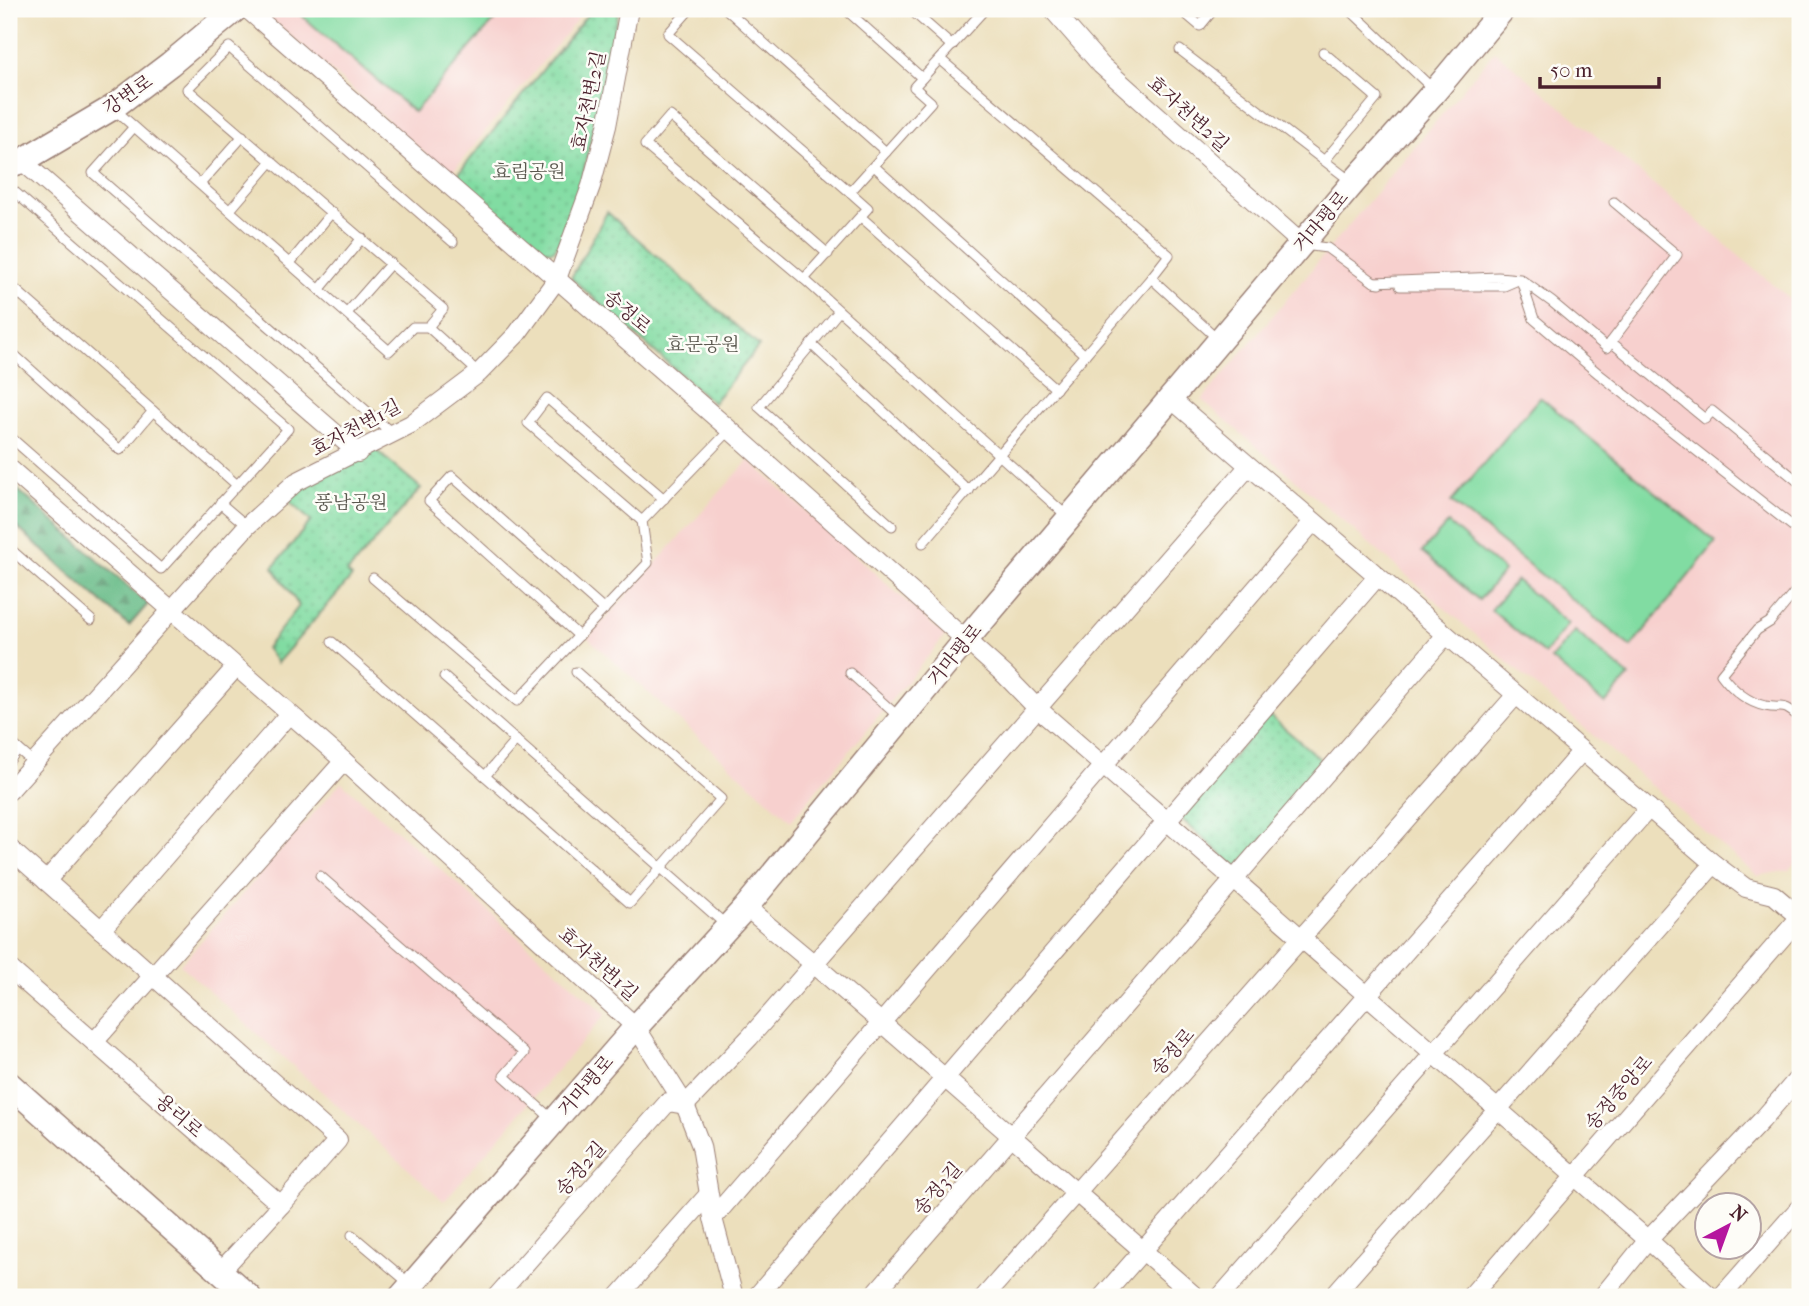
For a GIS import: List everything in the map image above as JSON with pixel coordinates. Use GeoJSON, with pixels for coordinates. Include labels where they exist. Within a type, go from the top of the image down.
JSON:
{"type":"FeatureCollection","features":[{"type":"Feature","properties":{"kind":"street","name":"강변로"},"geometry":{"type":"LineString","coordinates":[[15,163],[112,108],[236,9]]}},
{"type":"Feature","properties":{"kind":"street","name":"송정로"},"geometry":{"type":"LineString","coordinates":[[247,9],[730,430],[1005,675],[1037,708],[1711,1297]]}},
{"type":"Feature","properties":{"kind":"street","name":"효자천변2길"},"geometry":{"type":"LineString","coordinates":[[557,279],[591,186],[607,126],[629,9]]}},
{"type":"Feature","properties":{"kind":"street","name":"효자천변2길"},"geometry":{"type":"LineString","coordinates":[[1052,9],[1101,65],[1302,244]]}},
{"type":"Feature","properties":{"kind":"street","name":"거마평로"},"geometry":{"type":"LineString","coordinates":[[407,1291],[636,1027],[746,907],[965,641],[1503,9]]}},
{"type":"Feature","properties":{"kind":"street"},"geometry":{"type":"LineString","coordinates":[[15,163],[358,453]]}},
{"type":"Feature","properties":{"kind":"street","name":"효자천변1길"},"geometry":{"type":"LineString","coordinates":[[9,791],[247,526],[296,482],[411,424],[479,373],[517,334],[557,279]]}},
{"type":"Feature","properties":{"kind":"street"},"geometry":{"type":"LineString","coordinates":[[1171,398],[1248,467],[1714,864],[1746,888],[1774,895],[1800,917]]}},
{"type":"Feature","properties":{"kind":"street"},"geometry":{"type":"LineString","coordinates":[[814,964],[1248,467]]}},
{"type":"Feature","properties":{"kind":"street","name":"효자천변1길"},"geometry":{"type":"LineString","coordinates":[[9,468],[344,761],[636,1027]]}},
{"type":"Feature","properties":{"kind":"street"},"geometry":{"type":"LineString","coordinates":[[713,1218],[1313,522]]}},
{"type":"Feature","properties":{"kind":"street"},"geometry":{"type":"LineString","coordinates":[[756,1297],[1377,577]]}},
{"type":"Feature","properties":{"kind":"street"},"geometry":{"type":"LineString","coordinates":[[1012,1136],[1446,635]]}},
{"type":"Feature","properties":{"kind":"street"},"geometry":{"type":"LineString","coordinates":[[46,881],[236,667]]}},
{"type":"Feature","properties":{"kind":"street","name":"송정로"},"geometry":{"type":"LineString","coordinates":[[1076,1193],[1516,695]]}},
{"type":"Feature","properties":{"kind":"street"},"geometry":{"type":"LineString","coordinates":[[101,930],[289,714]]}},
{"type":"Feature","properties":{"kind":"street"},"geometry":{"type":"LineString","coordinates":[[1102,1297],[1582,751]]}},
{"type":"Feature","properties":{"kind":"street"},"geometry":{"type":"LineString","coordinates":[[94,1042],[344,761]]}},
{"type":"Feature","properties":{"kind":"street"},"geometry":{"type":"LineString","coordinates":[[1220,1297],[1649,808]]}},
{"type":"Feature","properties":{"kind":"street"},"geometry":{"type":"LineString","coordinates":[[9,848],[338,1140],[220,1272]]}},
{"type":"Feature","properties":{"kind":"street"},"geometry":{"type":"LineString","coordinates":[[1332,1297],[1714,864]]}},
{"type":"Feature","properties":{"kind":"street"},"geometry":{"type":"LineString","coordinates":[[746,907],[1196,1297]]}},
{"type":"Feature","properties":{"kind":"street","name":"송정중앙로"},"geometry":{"type":"LineString","coordinates":[[1470,1297],[1800,917]]}},
{"type":"Feature","properties":{"kind":"street","name":"송정2길"},"geometry":{"type":"LineString","coordinates":[[496,1297],[668,1102],[685,1105],[750,1038],[814,964]]}},
{"type":"Feature","properties":{"kind":"street","name":"용리로"},"geometry":{"type":"LineString","coordinates":[[9,968],[281,1205]]}},
{"type":"Feature","properties":{"kind":"street"},"geometry":{"type":"LineString","coordinates":[[636,1027],[685,1105],[701,1146],[708,1195],[733,1297]]}},
{"type":"Feature","properties":{"kind":"street"},"geometry":{"type":"LineString","coordinates":[[1602,1297],[1648,1240],[1762,1121],[1800,1076]]}},
{"type":"Feature","properties":{"kind":"street"},"geometry":{"type":"LineString","coordinates":[[9,1084],[249,1297]]}},
{"type":"Feature","properties":{"kind":"street","name":"송정3길"},"geometry":{"type":"LineString","coordinates":[[872,1297],[1012,1136]]}},
{"type":"Feature","properties":{"kind":"street"},"geometry":{"type":"LineString","coordinates":[[984,1297],[1076,1193]]}},
{"type":"Feature","properties":{"kind":"street"},"geometry":{"type":"LineString","coordinates":[[618,1297],[708,1195]]}},
{"type":"Feature","properties":{"kind":"street"},"geometry":{"type":"LineString","coordinates":[[1721,1297],[1800,1207]]}},
{"type":"Feature","properties":{"kind":"lane"},"geometry":{"type":"LineString","coordinates":[[690,9],[668,34],[868,208],[804,279]]}},
{"type":"Feature","properties":{"kind":"lane"},"geometry":{"type":"LineString","coordinates":[[726,9],[886,152]]}},
{"type":"Feature","properties":{"kind":"lane"},"geometry":{"type":"LineString","coordinates":[[845,9],[922,78]]}},
{"type":"Feature","properties":{"kind":"lane"},"geometry":{"type":"LineString","coordinates":[[910,9],[951,46]]}},
{"type":"Feature","properties":{"kind":"lane"},"geometry":{"type":"LineString","coordinates":[[850,192],[931,102],[914,87],[985,9]]}},
{"type":"Feature","properties":{"kind":"lane"},"geometry":{"type":"LineString","coordinates":[[1181,9],[1199,26],[1214,9]]}},
{"type":"Feature","properties":{"kind":"lane"},"geometry":{"type":"LineString","coordinates":[[1349,9],[1435,91]]}},
{"type":"Feature","properties":{"kind":"lane"},"geometry":{"type":"LineString","coordinates":[[428,327],[443,309],[187,89],[229,47],[453,242]]}},
{"type":"Feature","properties":{"kind":"lane"},"geometry":{"type":"LineString","coordinates":[[1181,50],[1353,183]]}},
{"type":"Feature","properties":{"kind":"lane"},"geometry":{"type":"LineString","coordinates":[[1323,52],[1377,98],[1325,160]]}},
{"type":"Feature","properties":{"kind":"lane"},"geometry":{"type":"LineString","coordinates":[[923,543],[1001,455],[1169,255],[940,59]]}},
{"type":"Feature","properties":{"kind":"lane"},"geometry":{"type":"LineString","coordinates":[[112,108],[389,351],[413,327],[428,327],[479,373]]}},
{"type":"Feature","properties":{"kind":"lane"},"geometry":{"type":"LineString","coordinates":[[828,254],[670,116],[645,145],[804,279],[1070,518]]}},
{"type":"Feature","properties":{"kind":"lane"},"geometry":{"type":"LineString","coordinates":[[134,127],[93,173],[393,434]]}},
{"type":"Feature","properties":{"kind":"lane"},"geometry":{"type":"LineString","coordinates":[[200,184],[243,136]]}},
{"type":"Feature","properties":{"kind":"lane"},"geometry":{"type":"LineString","coordinates":[[230,211],[272,161]]}},
{"type":"Feature","properties":{"kind":"lane"},"geometry":{"type":"LineString","coordinates":[[874,166],[1085,355]]}},
{"type":"Feature","properties":{"kind":"lane"},"geometry":{"type":"LineString","coordinates":[[9,187],[288,429],[161,569],[9,436]]}},
{"type":"Feature","properties":{"kind":"lane"},"geometry":{"type":"LineString","coordinates":[[1302,244],[1327,248],[1374,282],[1498,277],[1520,279],[1607,348],[1677,255],[1614,202]]}},
{"type":"Feature","properties":{"kind":"lane"},"geometry":{"type":"LineString","coordinates":[[290,263],[332,212]]}},
{"type":"Feature","properties":{"kind":"lane"},"geometry":{"type":"LineString","coordinates":[[861,217],[1056,389]]}},
{"type":"Feature","properties":{"kind":"lane"},"geometry":{"type":"LineString","coordinates":[[320,289],[362,238]]}},
{"type":"Feature","properties":{"kind":"lane"},"geometry":{"type":"LineString","coordinates":[[347,313],[391,263]]}},
{"type":"Feature","properties":{"kind":"lane"},"geometry":{"type":"LineString","coordinates":[[1152,278],[1220,341]]}},
{"type":"Feature","properties":{"kind":"lane"},"geometry":{"type":"LineString","coordinates":[[1520,279],[1534,319],[1800,532]]}},
{"type":"Feature","properties":{"kind":"lane"},"geometry":{"type":"LineString","coordinates":[[9,284],[237,485]]}},
{"type":"Feature","properties":{"kind":"lane"},"geometry":{"type":"LineString","coordinates":[[9,305],[19,293]]}},
{"type":"Feature","properties":{"kind":"lane"},"geometry":{"type":"LineString","coordinates":[[839,311],[759,407],[892,526]]}},
{"type":"Feature","properties":{"kind":"lane"},"geometry":{"type":"LineString","coordinates":[[1611,342],[1706,419],[1712,411],[1800,482]]}},
{"type":"Feature","properties":{"kind":"lane"},"geometry":{"type":"LineString","coordinates":[[811,344],[969,491]]}},
{"type":"Feature","properties":{"kind":"lane"},"geometry":{"type":"LineString","coordinates":[[9,350],[120,450],[153,411]]}},
{"type":"Feature","properties":{"kind":"lane"},"geometry":{"type":"LineString","coordinates":[[373,578],[517,701],[648,563],[642,521],[528,423],[547,398],[664,499]]}},
{"type":"Feature","properties":{"kind":"lane"},"geometry":{"type":"LineString","coordinates":[[642,521],[730,430]]}},
{"type":"Feature","properties":{"kind":"lane"},"geometry":{"type":"LineString","coordinates":[[579,636],[429,501],[452,476],[604,610]]}},
{"type":"Feature","properties":{"kind":"lane"},"geometry":{"type":"LineString","coordinates":[[220,503],[247,526]]}},
{"type":"Feature","properties":{"kind":"lane"},"geometry":{"type":"LineString","coordinates":[[9,548],[92,620]]}},
{"type":"Feature","properties":{"kind":"lane"},"geometry":{"type":"LineString","coordinates":[[1800,586],[1770,622],[1757,630],[1721,674],[1733,690],[1765,706],[1786,706],[1800,718]]}},
{"type":"Feature","properties":{"kind":"lane"},"geometry":{"type":"LineString","coordinates":[[332,642],[630,903],[721,799],[576,672]]}},
{"type":"Feature","properties":{"kind":"lane"},"geometry":{"type":"LineString","coordinates":[[850,673],[902,720]]}},
{"type":"Feature","properties":{"kind":"lane"},"geometry":{"type":"LineString","coordinates":[[444,677],[728,926]]}},
{"type":"Feature","properties":{"kind":"lane"},"geometry":{"type":"LineString","coordinates":[[485,776],[516,740]]}},
{"type":"Feature","properties":{"kind":"lane"},"geometry":{"type":"LineString","coordinates":[[9,741],[34,763]]}},
{"type":"Feature","properties":{"kind":"lane"},"geometry":{"type":"LineString","coordinates":[[9,761],[18,749]]}},
{"type":"Feature","properties":{"kind":"lane"},"geometry":{"type":"LineString","coordinates":[[320,876],[524,1053],[504,1076],[555,1121]]}},
{"type":"Feature","properties":{"kind":"lane"},"geometry":{"type":"LineString","coordinates":[[352,1235],[407,1291]]}},
{"type":"Feature","properties":{"kind":"shaded area"},"geometry":{"type":"Polygon","coordinates":[[[260,9],[586,9],[450,175],[260,9]]]}},
{"type":"Feature","properties":{"kind":"shaded area"},"geometry":{"type":"Polygon","coordinates":[[[1495,51],[1800,307],[1800,858],[1790,870],[1757,876],[1202,400],[1495,51]]]}},
{"type":"Feature","properties":{"kind":"shaded area"},"geometry":{"type":"Polygon","coordinates":[[[749,460],[945,636],[791,821],[588,638],[749,460]]]}},
{"type":"Feature","properties":{"kind":"shaded area"},"geometry":{"type":"Polygon","coordinates":[[[341,782],[606,1014],[444,1201],[180,965],[341,782]]]}},
{"type":"Feature","properties":{"kind":"green space"},"geometry":{"type":"Polygon","coordinates":[[[294,9],[490,9],[498,16],[414,112],[294,9]]]}},
{"type":"Feature","properties":{"kind":"green space","name":"효림공원"},"geometry":{"type":"Polygon","coordinates":[[[592,9],[619,9],[572,225],[554,250],[538,252],[455,178],[592,9]]]}},
{"type":"Feature","properties":{"kind":"green space","name":"효문공원"},"geometry":{"type":"Polygon","coordinates":[[[607,212],[759,346],[713,403],[571,278],[607,212]]]}},
{"type":"Feature","properties":{"kind":"green space"},"geometry":{"type":"Polygon","coordinates":[[[1540,397],[1716,542],[1631,647],[1451,502],[1540,397]]]}},
{"type":"Feature","properties":{"kind":"green space","name":"풍남공원"},"geometry":{"type":"Polygon","coordinates":[[[371,446],[421,488],[347,573],[352,577],[277,663],[266,648],[299,606],[273,567],[311,521],[282,495],[371,446]]]}},
{"type":"Feature","properties":{"kind":"green space"},"geometry":{"type":"Polygon","coordinates":[[[9,482],[148,604],[129,626],[9,520],[9,482]]]}},
{"type":"Feature","properties":{"kind":"green space"},"geometry":{"type":"Polygon","coordinates":[[[1448,523],[1504,571],[1479,600],[1422,552],[1448,523]]]}},
{"type":"Feature","properties":{"kind":"green space"},"geometry":{"type":"Polygon","coordinates":[[[1516,580],[1568,624],[1544,654],[1491,610],[1516,580]]]}},
{"type":"Feature","properties":{"kind":"green space"},"geometry":{"type":"Polygon","coordinates":[[[1575,631],[1629,676],[1605,704],[1551,659],[1575,631]]]}},
{"type":"Feature","properties":{"kind":"green space"},"geometry":{"type":"Polygon","coordinates":[[[1269,715],[1327,765],[1237,868],[1180,818],[1269,715]]]}}]}
